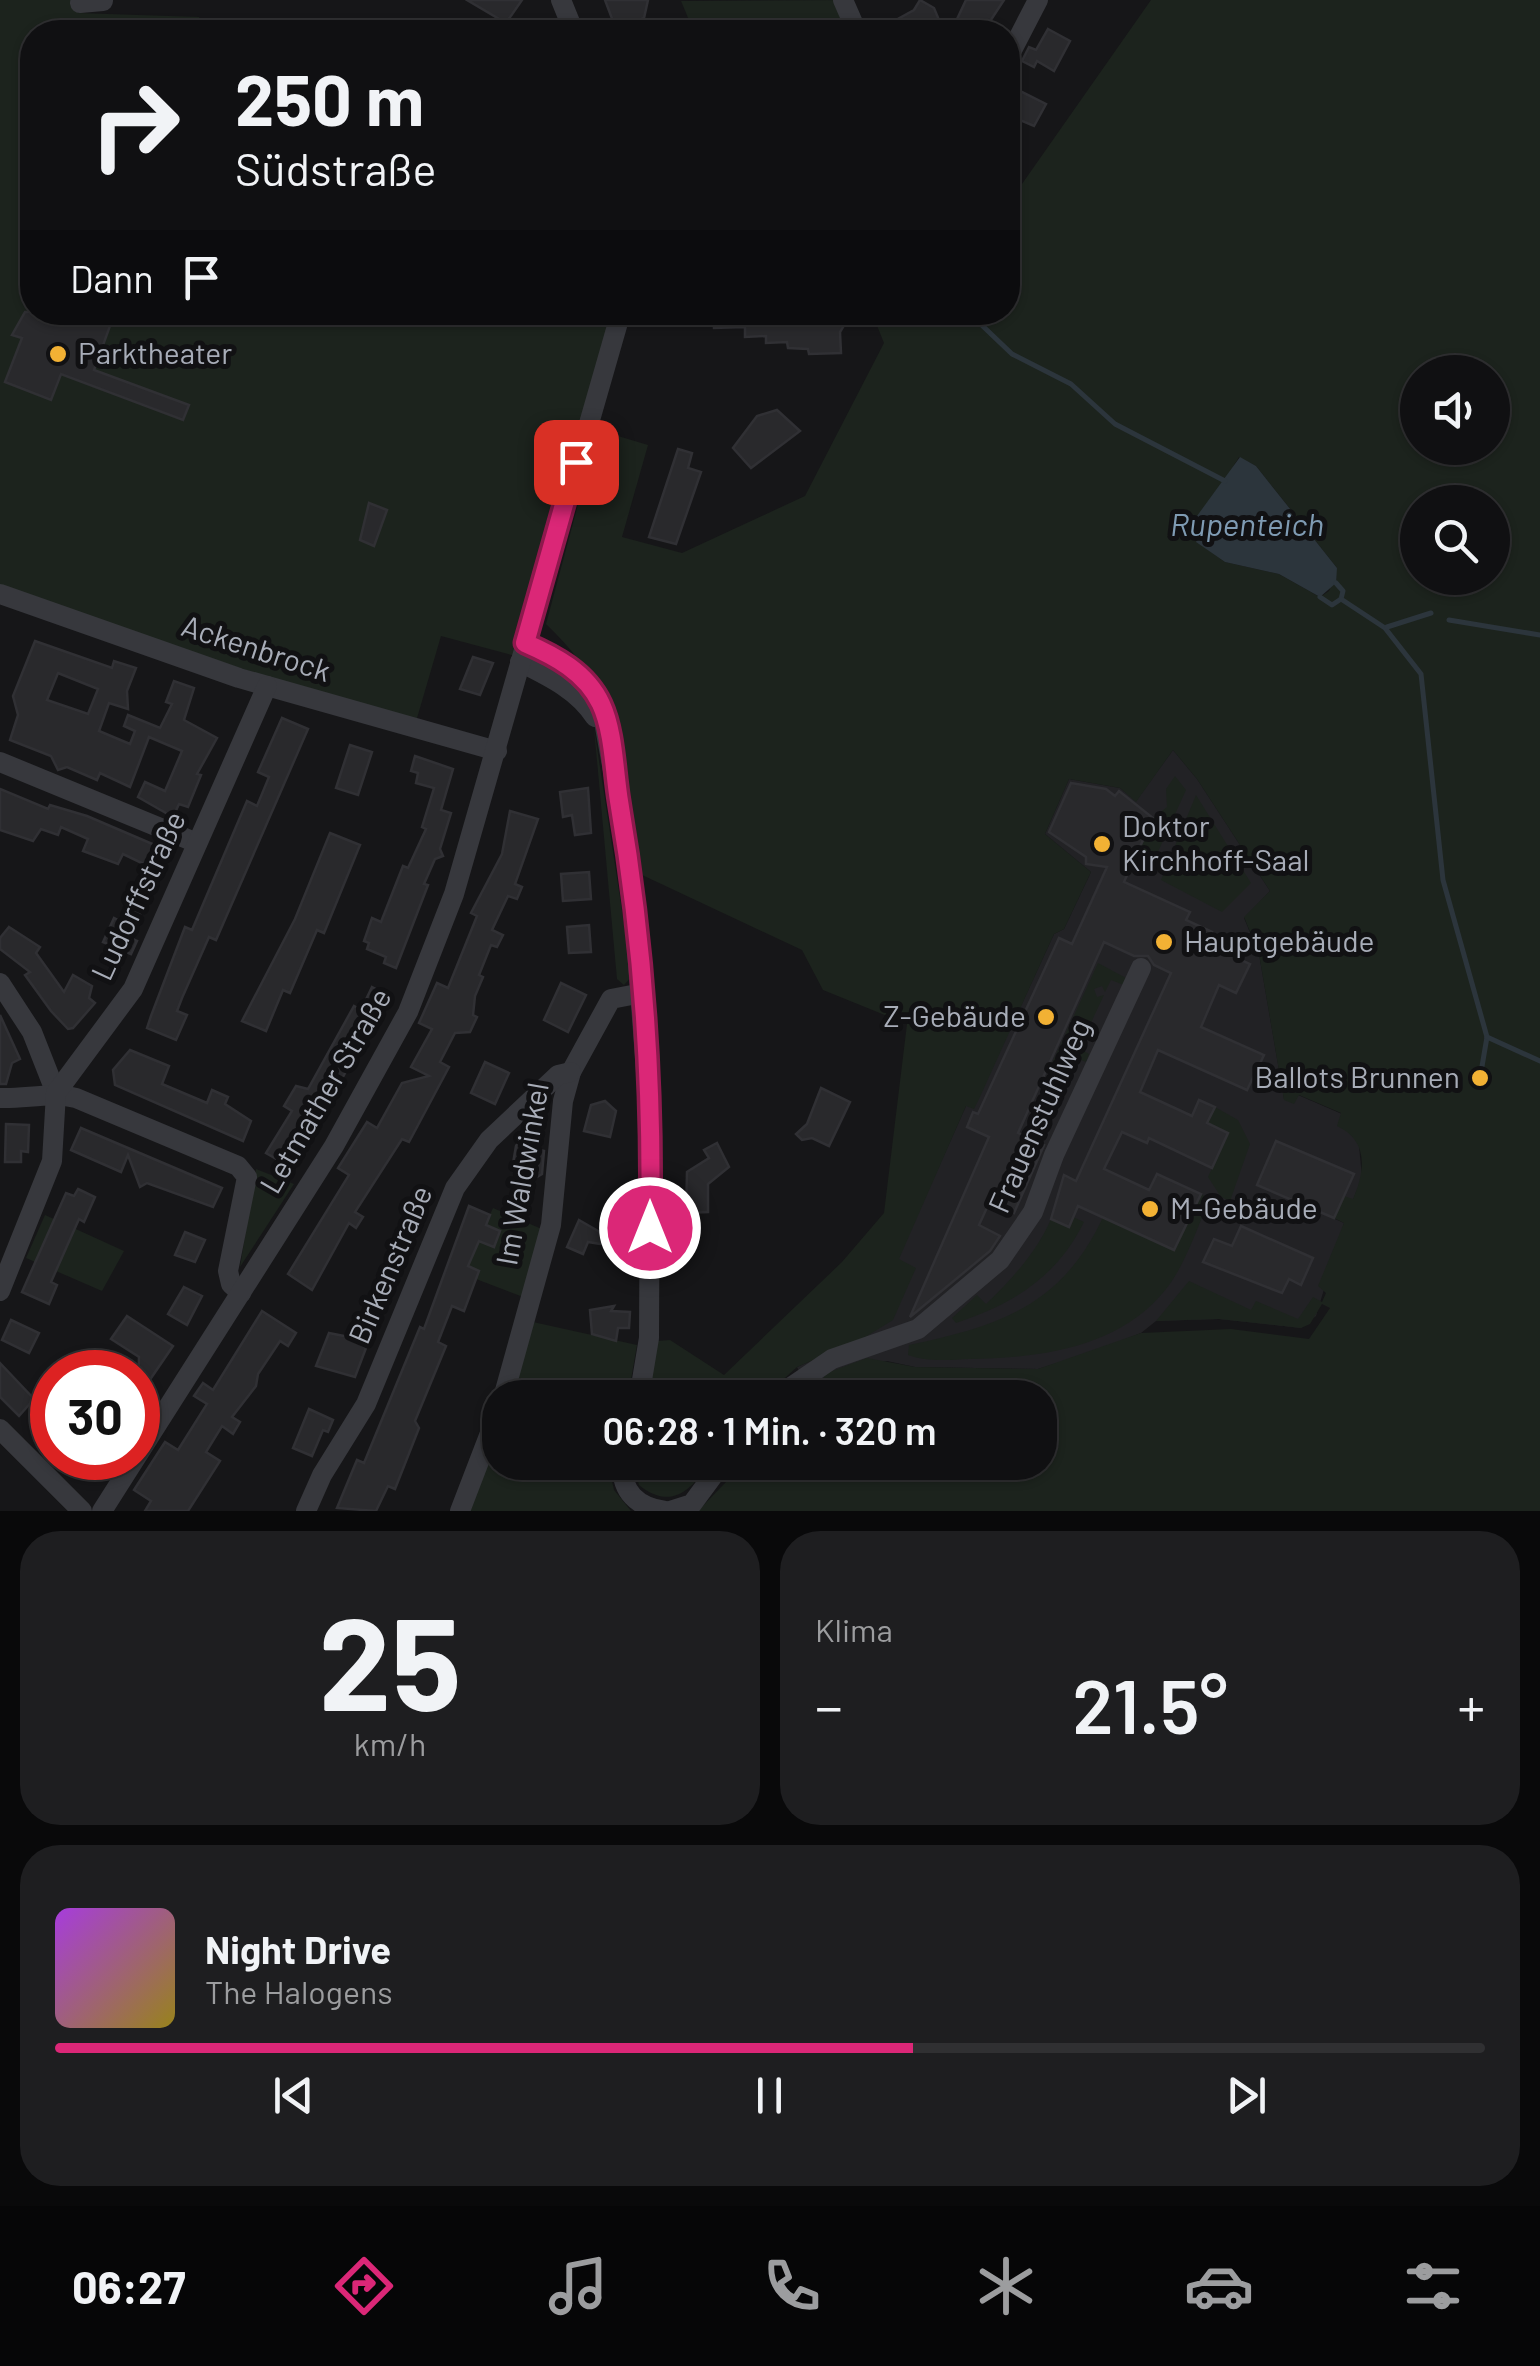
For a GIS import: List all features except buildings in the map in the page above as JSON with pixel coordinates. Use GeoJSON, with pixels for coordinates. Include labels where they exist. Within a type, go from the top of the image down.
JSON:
{"type":"FeatureCollection","features":[{"type":"Feature","properties":{"kind":"street"},"geometry":{"type":"LineString","coordinates":[[1020,35],[1038,0]]}},
{"type":"Feature","properties":{"kind":"street"},"geometry":{"type":"LineString","coordinates":[[80,3],[103,2]]}},
{"type":"Feature","properties":{"kind":"street","name":"Letmather Straße"},"geometry":{"type":"LineString","coordinates":[[102,1511],[334,1146],[408,1012],[450,905],[617,325]]}},
{"type":"Feature","properties":{"kind":"street","name":"Ackenbrock"},"geometry":{"type":"LineString","coordinates":[[1,597],[267,686],[497,750]]}},
{"type":"Feature","properties":{"kind":"street"},"geometry":{"type":"LineString","coordinates":[[522,653],[556,657],[601,704],[631,870],[642,992],[651,1198],[649,1338],[642,1380]]}},
{"type":"Feature","properties":{"kind":"street","name":"Ludorffstraße"},"geometry":{"type":"LineString","coordinates":[[56,1093],[133,989],[267,686]]}},
{"type":"Feature","properties":{"kind":"street"},"geometry":{"type":"LineString","coordinates":[[0,762],[197,843]]}},
{"type":"Feature","properties":{"kind":"street","name":"Frauenstuhlweg"},"geometry":{"type":"LineString","coordinates":[[796,1380],[832,1358],[918,1329],[1000,1260],[1033,1212],[1054,1155],[1141,968]]}},
{"type":"Feature","properties":{"kind":"street"},"geometry":{"type":"LineString","coordinates":[[0,983],[32,1032],[56,1093],[52,1162],[0,1291]]}},
{"type":"Feature","properties":{"kind":"street","name":"Im Waldwinkel"},"geometry":{"type":"LineString","coordinates":[[509,1380],[550,1225],[563,1102],[571,1072],[611,998],[642,992]]}},
{"type":"Feature","properties":{"kind":"street","name":"Birkenstraße"},"geometry":{"type":"LineString","coordinates":[[306,1511],[322,1475],[366,1404],[456,1188],[489,1140],[558,1075],[571,1072]]}},
{"type":"Feature","properties":{"kind":"street"},"geometry":{"type":"LineString","coordinates":[[0,1098],[35,1099],[56,1093],[238,1166],[247,1177],[228,1271],[231,1284],[241,1293]]}},
{"type":"Feature","properties":{"kind":"street"},"geometry":{"type":"LineString","coordinates":[[0,1429],[82,1511]]}},
{"type":"Feature","properties":{"kind":"street"},"geometry":{"type":"LineString","coordinates":[[460,1511],[482,1453]]}},
{"type":"Feature","properties":{"kind":"street"},"geometry":{"type":"LineString","coordinates":[[624,1480],[633,1498],[668,1511],[692,1504],[710,1480]]}},
{"type":"Feature","properties":{"kind":"shaded area"},"geometry":{"type":"Polygon","coordinates":[[[0,0],[77,0],[78,13],[200,20],[20,20],[20,325],[613,325],[519,657],[441,636],[415,725],[0,590],[0,0]]]}},
{"type":"Feature","properties":{"kind":"shaded area"},"geometry":{"type":"Polygon","coordinates":[[[853,0],[862,20],[689,20],[681,1],[853,0]]]}},
{"type":"Feature","properties":{"kind":"shaded area"},"geometry":{"type":"Polygon","coordinates":[[[1151,0],[1540,0],[1540,1511],[698,1511],[727,1480],[1057,1480],[1057,1380],[824,1380],[824,1374],[867,1358],[915,1367],[1038,1369],[1141,1333],[1231,1329],[1309,1339],[1330,1308],[1322,1304],[1310,1324],[1301,1328],[1219,1319],[1156,1321],[1189,1281],[1251,1310],[1256,1301],[1298,1319],[1313,1297],[1322,1302],[1326,1293],[1318,1286],[1344,1223],[1334,1218],[1344,1196],[1353,1199],[1362,1168],[1355,1140],[1337,1126],[1341,1113],[1299,1095],[1294,1104],[1284,1100],[1259,954],[1244,917],[1270,891],[1197,779],[1173,750],[1136,802],[1120,788],[1069,779],[1045,834],[1091,872],[1064,929],[1054,934],[974,1109],[966,1106],[899,1259],[916,1268],[893,1320],[862,1339],[797,1367],[783,1380],[649,1380],[657,1341],[670,1340],[724,1375],[842,1262],[884,1213],[907,1024],[823,990],[802,950],[640,874],[625,769],[608,710],[573,653],[546,624],[598,430],[648,445],[622,537],[682,553],[805,496],[884,343],[877,325],[1020,325],[1020,187],[1151,0]],[[1239,457],[1216,495],[1197,542],[1225,562],[1279,574],[1320,597],[1329,591],[1337,568],[1256,466],[1239,457]]]}},
{"type":"Feature","properties":{"kind":"shaded area"},"geometry":{"type":"Polygon","coordinates":[[[594,728],[632,976],[624,985],[617,979],[594,728]]]}},
{"type":"Feature","properties":{"kind":"shaded area"},"geometry":{"type":"Polygon","coordinates":[[[1173,750],[1197,779],[1270,891],[1244,918],[1259,954],[1284,1099],[1298,1095],[1342,1114],[1359,1146],[1362,1177],[1353,1200],[1335,1219],[1344,1223],[1316,1316],[1301,1328],[1219,1319],[1156,1321],[1141,1333],[1038,1369],[915,1367],[887,1361],[824,1375],[824,1380],[804,1380],[797,1367],[862,1339],[966,1106],[977,1101],[1054,934],[1064,929],[1091,872],[1045,834],[1069,779],[1120,788],[1136,801],[1173,750]]]}},
{"type":"Feature","properties":{"kind":"shaded area"},"geometry":{"type":"Polygon","coordinates":[[[1175,776],[1186,790],[1152,865],[1144,870],[1131,866],[1153,818],[1167,807],[1166,789],[1175,776]]]}},
{"type":"Feature","properties":{"kind":"shaded area"},"geometry":{"type":"Polygon","coordinates":[[[1196,795],[1251,883],[1222,912],[1161,880],[1196,795]]]}},
{"type":"Feature","properties":{"kind":"shaded area"},"geometry":{"type":"Polygon","coordinates":[[[1098,963],[1126,978],[1124,985],[1111,980],[1105,992],[1102,986],[1094,989],[1097,997],[1104,995],[1079,1048],[1089,1054],[1086,1062],[1076,1058],[1067,1078],[1049,1070],[1098,963]]]}},
{"type":"Feature","properties":{"kind":"shaded area"},"geometry":{"type":"Polygon","coordinates":[[[1215,1107],[1238,1120],[1250,1144],[1230,1201],[1221,1197],[1208,1177],[1228,1133],[1208,1123],[1215,1107]]]}},
{"type":"Feature","properties":{"kind":"shaded area"},"geometry":{"type":"Polygon","coordinates":[[[256,1169],[294,1184],[240,1267],[256,1169]]]}},
{"type":"Feature","properties":{"kind":"shaded area"},"geometry":{"type":"Polygon","coordinates":[[[1201,1194],[1206,1197],[1207,1206],[1176,1275],[1161,1295],[1121,1328],[1047,1353],[938,1360],[908,1355],[909,1345],[999,1320],[1047,1292],[1087,1247],[1103,1217],[1174,1249],[1201,1194]]]}},
{"type":"Feature","properties":{"kind":"shaded area"},"geometry":{"type":"Polygon","coordinates":[[[493,1208],[544,1230],[523,1297],[476,1279],[479,1271],[468,1266],[479,1241],[494,1246],[500,1231],[485,1225],[493,1208]]]}},
{"type":"Feature","properties":{"kind":"shaded area"},"geometry":{"type":"Polygon","coordinates":[[[45,1215],[124,1251],[102,1291],[26,1258],[45,1215]]]}},
{"type":"Feature","properties":{"kind":"shaded area"},"geometry":{"type":"Polygon","coordinates":[[[1073,1217],[1084,1222],[1047,1273],[996,1307],[956,1323],[952,1318],[977,1295],[986,1304],[1006,1284],[1032,1252],[1051,1219],[1068,1227],[1073,1217]]]}},
{"type":"Feature","properties":{"kind":"shaded area"},"geometry":{"type":"Polygon","coordinates":[[[533,1322],[637,1345],[631,1380],[514,1380],[533,1322]]]}},
{"type":"Feature","properties":{"kind":"shaded area"},"geometry":{"type":"Polygon","coordinates":[[[482,1470],[482,1480],[612,1480],[614,1490],[631,1511],[467,1511],[482,1470]]]}},
{"type":"Feature","properties":{"kind":"shaded area"},"geometry":{"type":"Polygon","coordinates":[[[638,1480],[696,1480],[688,1489],[671,1497],[650,1493],[638,1480]]]}},
{"type":"Feature","properties":{"kind":"water","name":"Rupenteich"},"geometry":{"type":"Polygon","coordinates":[[[1240,457],[1256,466],[1337,568],[1336,583],[1320,597],[1279,574],[1225,562],[1196,542],[1203,528],[1197,516],[1240,457]]]}},
{"type":"Feature","properties":{"kind":"waterway"},"geometry":{"type":"LineString","coordinates":[[982,325],[1012,354],[1071,384],[1115,424],[1225,481]]}},
{"type":"Feature","properties":{"kind":"waterway"},"geometry":{"type":"LineString","coordinates":[[1336,583],[1343,591],[1341,599],[1385,628],[1421,674],[1443,880],[1487,1037],[1480,1078]]}},
{"type":"Feature","properties":{"kind":"waterway"},"geometry":{"type":"LineString","coordinates":[[1320,597],[1332,605],[1341,599]]}},
{"type":"Feature","properties":{"kind":"waterway"},"geometry":{"type":"LineString","coordinates":[[1387,627],[1431,613]]}},
{"type":"Feature","properties":{"kind":"waterway"},"geometry":{"type":"LineString","coordinates":[[1449,620],[1540,635]]}},
{"type":"Feature","properties":{"kind":"waterway"},"geometry":{"type":"LineString","coordinates":[[1487,1037],[1540,1061]]}},
{"type":"Feature","properties":{"kind":"place","name":"Parktheater"},"geometry":{"type":"Point","coordinates":[58,354]}},
{"type":"Feature","properties":{"kind":"place","name":"Doktor Kirchhoff-Saal"},"geometry":{"type":"Point","coordinates":[1102,844]}},
{"type":"Feature","properties":{"kind":"place","name":"Hauptgebäude"},"geometry":{"type":"Point","coordinates":[1164,942]}},
{"type":"Feature","properties":{"kind":"place","name":"Z-Gebäude"},"geometry":{"type":"Point","coordinates":[1046,1017]}},
{"type":"Feature","properties":{"kind":"place","name":"Ballots Brunnen"},"geometry":{"type":"Point","coordinates":[1480,1078]}},
{"type":"Feature","properties":{"kind":"place","name":"M-Gebäude"},"geometry":{"type":"Point","coordinates":[1150,1209]}},
{"type":"Feature","properties":{"kind":"route"},"geometry":{"type":"LineString","coordinates":[[576,462],[525,643],[556,657],[586,685],[601,704],[609,740],[631,870],[642,992],[650,1126],[650,1228]]}}]}
